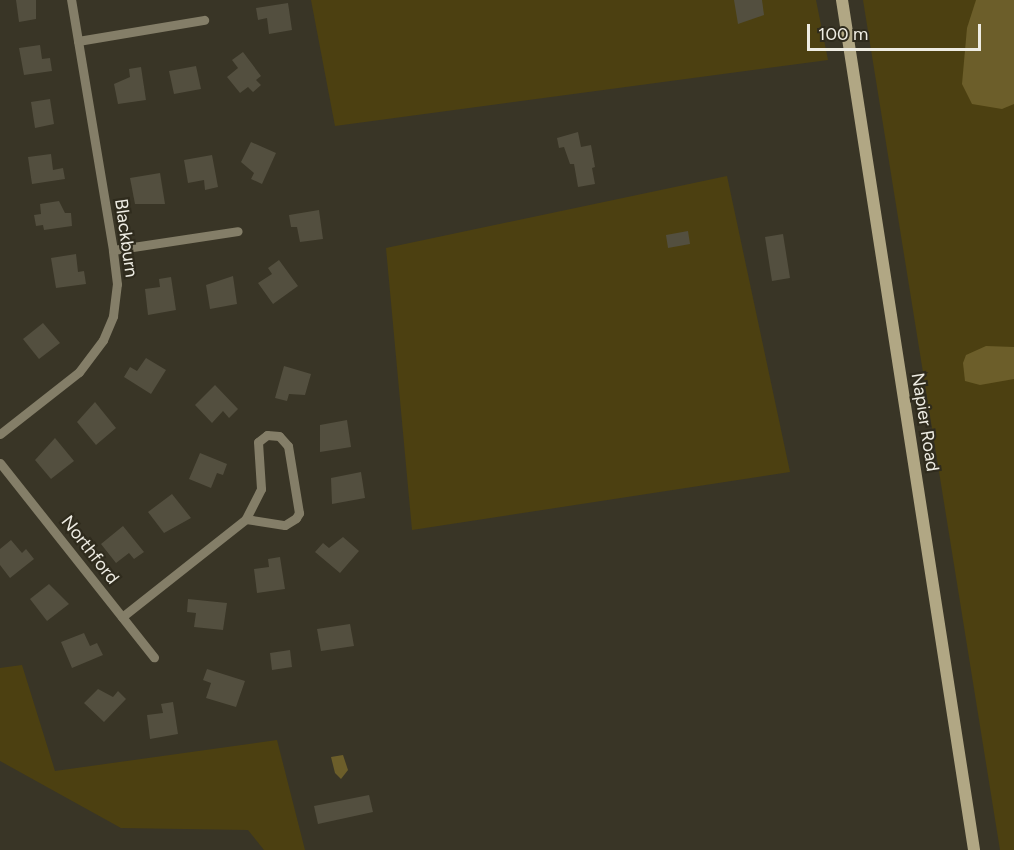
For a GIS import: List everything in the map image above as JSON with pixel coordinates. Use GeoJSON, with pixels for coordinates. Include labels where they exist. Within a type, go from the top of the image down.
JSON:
{"type":"FeatureCollection","features":[{"type":"Feature","properties":{"kind":"street","name":"Blackburn"},"geometry":{"type":"LineString","coordinates":[[0,434],[66,385],[103,340],[116,299],[113,250],[71,0]]}},
{"type":"Feature","properties":{"kind":"street","name":"Napier Road"},"geometry":{"type":"LineString","coordinates":[[842,0],[974,850]]}},
{"type":"Feature","properties":{"kind":"street"},"geometry":{"type":"LineString","coordinates":[[78,41],[204,20]]}},
{"type":"Feature","properties":{"kind":"street"},"geometry":{"type":"LineString","coordinates":[[113,250],[238,231]]}},
{"type":"Feature","properties":{"kind":"street"},"geometry":{"type":"LineString","coordinates":[[122,617],[246,519],[261,489],[258,442],[267,435],[279,436],[288,446],[299,513],[285,525],[246,519]]}},
{"type":"Feature","properties":{"kind":"street","name":"Northford"},"geometry":{"type":"LineString","coordinates":[[0,463],[154,657]]}},
{"type":"Feature","properties":{"kind":"shaded area"},"geometry":{"type":"Polygon","coordinates":[[[311,0],[816,0],[828,60],[335,126],[311,0]]]}},
{"type":"Feature","properties":{"kind":"shaded area"},"geometry":{"type":"Polygon","coordinates":[[[863,0],[1014,0],[1014,850],[1000,850],[863,0]]]}},
{"type":"Feature","properties":{"kind":"shaded area"},"geometry":{"type":"Polygon","coordinates":[[[976,0],[1014,0],[1014,104],[1002,109],[972,104],[962,84],[967,28],[976,0]]]}},
{"type":"Feature","properties":{"kind":"shaded area"},"geometry":{"type":"Polygon","coordinates":[[[727,176],[790,472],[412,530],[386,248],[727,176]]]}},
{"type":"Feature","properties":{"kind":"shaded area"},"geometry":{"type":"Polygon","coordinates":[[[986,346],[1014,347],[1014,379],[980,385],[965,381],[963,363],[966,355],[986,346]]]}},
{"type":"Feature","properties":{"kind":"shaded area"},"geometry":{"type":"Polygon","coordinates":[[[22,665],[55,771],[277,740],[305,850],[264,850],[248,830],[121,828],[0,761],[0,668],[22,665]]]}},
{"type":"Feature","properties":{"kind":"shaded area"},"geometry":{"type":"Polygon","coordinates":[[[343,755],[348,770],[341,779],[335,773],[331,757],[343,755]]]}},
{"type":"Feature","properties":{"kind":"building"},"geometry":{"type":"Polygon","coordinates":[[[16,0],[36,0],[36,19],[19,22],[16,0]]]}},
{"type":"Feature","properties":{"kind":"building"},"geometry":{"type":"Polygon","coordinates":[[[734,0],[762,0],[764,15],[738,24],[734,0]]]}},
{"type":"Feature","properties":{"kind":"building"},"geometry":{"type":"Polygon","coordinates":[[[288,3],[292,30],[269,34],[267,18],[258,20],[256,8],[288,3]]]}},
{"type":"Feature","properties":{"kind":"building"},"geometry":{"type":"Polygon","coordinates":[[[40,45],[42,59],[50,58],[52,71],[24,75],[19,48],[40,45]]]}},
{"type":"Feature","properties":{"kind":"building"},"geometry":{"type":"Polygon","coordinates":[[[243,52],[261,76],[256,80],[261,85],[253,92],[248,87],[240,93],[227,77],[238,68],[232,60],[243,52]]]}},
{"type":"Feature","properties":{"kind":"building"},"geometry":{"type":"Polygon","coordinates":[[[196,66],[201,89],[174,94],[169,71],[196,66]]]}},
{"type":"Feature","properties":{"kind":"building"},"geometry":{"type":"Polygon","coordinates":[[[141,67],[146,100],[118,104],[114,84],[130,77],[129,69],[141,67]]]}},
{"type":"Feature","properties":{"kind":"building"},"geometry":{"type":"Polygon","coordinates":[[[50,99],[54,124],[35,128],[31,102],[50,99]]]}},
{"type":"Feature","properties":{"kind":"building"},"geometry":{"type":"Polygon","coordinates":[[[578,132],[581,147],[591,145],[595,184],[578,187],[574,164],[570,164],[564,147],[559,148],[557,138],[578,132]]]}},
{"type":"Feature","properties":{"kind":"building"},"geometry":{"type":"Polygon","coordinates":[[[251,142],[276,153],[262,184],[251,179],[254,173],[241,162],[251,142]]]}},
{"type":"Feature","properties":{"kind":"building"},"geometry":{"type":"Polygon","coordinates":[[[51,154],[53,170],[63,168],[65,179],[32,184],[28,157],[51,154]]]}},
{"type":"Feature","properties":{"kind":"building"},"geometry":{"type":"Polygon","coordinates":[[[212,155],[218,187],[205,190],[204,180],[188,183],[184,160],[212,155]]]}},
{"type":"Feature","properties":{"kind":"building"},"geometry":{"type":"Polygon","coordinates":[[[160,173],[165,204],[135,204],[130,178],[160,173]]]}},
{"type":"Feature","properties":{"kind":"building"},"geometry":{"type":"Polygon","coordinates":[[[59,201],[65,213],[71,213],[72,226],[44,230],[43,225],[36,226],[34,215],[41,214],[40,204],[59,201]]]}},
{"type":"Feature","properties":{"kind":"building"},"geometry":{"type":"Polygon","coordinates":[[[319,210],[323,239],[300,242],[297,227],[291,227],[289,215],[319,210]]]}},
{"type":"Feature","properties":{"kind":"building"},"geometry":{"type":"Polygon","coordinates":[[[688,231],[690,244],[668,248],[666,235],[688,231]]]}},
{"type":"Feature","properties":{"kind":"building"},"geometry":{"type":"Polygon","coordinates":[[[783,234],[790,278],[772,281],[765,237],[783,234]]]}},
{"type":"Feature","properties":{"kind":"building"},"geometry":{"type":"Polygon","coordinates":[[[76,254],[78,272],[84,271],[86,284],[56,288],[51,258],[76,254]]]}},
{"type":"Feature","properties":{"kind":"building"},"geometry":{"type":"Polygon","coordinates":[[[279,260],[298,286],[273,304],[258,283],[272,274],[268,268],[279,260]]]}},
{"type":"Feature","properties":{"kind":"building"},"geometry":{"type":"Polygon","coordinates":[[[233,276],[237,304],[210,309],[206,285],[233,276]]]}},
{"type":"Feature","properties":{"kind":"building"},"geometry":{"type":"Polygon","coordinates":[[[171,277],[176,310],[148,315],[145,289],[160,287],[159,279],[171,277]]]}},
{"type":"Feature","properties":{"kind":"building"},"geometry":{"type":"Polygon","coordinates":[[[43,323],[60,343],[39,359],[23,339],[43,323]]]}},
{"type":"Feature","properties":{"kind":"building"},"geometry":{"type":"Polygon","coordinates":[[[146,358],[166,370],[151,394],[124,377],[130,367],[137,371],[146,358]]]}},
{"type":"Feature","properties":{"kind":"building"},"geometry":{"type":"Polygon","coordinates":[[[284,366],[311,374],[305,395],[289,394],[287,401],[275,398],[284,366]]]}},
{"type":"Feature","properties":{"kind":"building"},"geometry":{"type":"Polygon","coordinates":[[[215,385],[238,409],[229,418],[223,411],[212,423],[195,405],[215,385]]]}},
{"type":"Feature","properties":{"kind":"building"},"geometry":{"type":"Polygon","coordinates":[[[95,402],[116,428],[96,445],[77,422],[95,402]]]}},
{"type":"Feature","properties":{"kind":"building"},"geometry":{"type":"Polygon","coordinates":[[[347,420],[351,447],[320,452],[320,425],[347,420]]]}},
{"type":"Feature","properties":{"kind":"building"},"geometry":{"type":"Polygon","coordinates":[[[55,438],[74,461],[51,479],[35,460],[55,438]]]}},
{"type":"Feature","properties":{"kind":"building"},"geometry":{"type":"Polygon","coordinates":[[[200,453],[227,464],[223,475],[217,473],[211,488],[189,479],[200,453]]]}},
{"type":"Feature","properties":{"kind":"building"},"geometry":{"type":"Polygon","coordinates":[[[361,472],[365,498],[332,504],[331,478],[361,472]]]}},
{"type":"Feature","properties":{"kind":"building"},"geometry":{"type":"Polygon","coordinates":[[[172,494],[191,518],[164,533],[148,512],[172,494]]]}},
{"type":"Feature","properties":{"kind":"building"},"geometry":{"type":"Polygon","coordinates":[[[123,526],[144,552],[134,559],[129,553],[116,563],[101,544],[123,526]]]}},
{"type":"Feature","properties":{"kind":"building"},"geometry":{"type":"Polygon","coordinates":[[[343,537],[359,551],[340,573],[315,552],[323,543],[329,548],[343,537]]]}},
{"type":"Feature","properties":{"kind":"building"},"geometry":{"type":"Polygon","coordinates":[[[11,540],[22,553],[26,549],[34,559],[10,578],[0,565],[0,549],[11,540]]]}},
{"type":"Feature","properties":{"kind":"building"},"geometry":{"type":"Polygon","coordinates":[[[280,557],[285,589],[257,593],[254,569],[269,567],[268,559],[280,557]]]}},
{"type":"Feature","properties":{"kind":"building"},"geometry":{"type":"Polygon","coordinates":[[[49,584],[69,604],[47,621],[30,599],[49,584]]]}},
{"type":"Feature","properties":{"kind":"building"},"geometry":{"type":"Polygon","coordinates":[[[188,599],[227,603],[223,630],[194,627],[196,613],[187,612],[188,599]]]}},
{"type":"Feature","properties":{"kind":"building"},"geometry":{"type":"Polygon","coordinates":[[[350,624],[354,646],[321,651],[317,629],[350,624]]]}},
{"type":"Feature","properties":{"kind":"building"},"geometry":{"type":"Polygon","coordinates":[[[84,633],[90,646],[97,643],[103,655],[72,668],[61,642],[84,633]]]}},
{"type":"Feature","properties":{"kind":"building"},"geometry":{"type":"Polygon","coordinates":[[[290,650],[292,667],[272,670],[270,653],[290,650]]]}},
{"type":"Feature","properties":{"kind":"building"},"geometry":{"type":"Polygon","coordinates":[[[207,669],[245,681],[236,707],[206,698],[211,683],[203,680],[207,669]]]}},
{"type":"Feature","properties":{"kind":"building"},"geometry":{"type":"Polygon","coordinates":[[[98,689],[113,697],[118,691],[126,699],[104,722],[84,703],[98,689]]]}},
{"type":"Feature","properties":{"kind":"building"},"geometry":{"type":"Polygon","coordinates":[[[173,702],[178,734],[150,739],[147,715],[163,713],[161,704],[173,702]]]}},
{"type":"Feature","properties":{"kind":"building"},"geometry":{"type":"Polygon","coordinates":[[[369,795],[373,812],[318,824],[314,806],[369,795]]]}}]}
